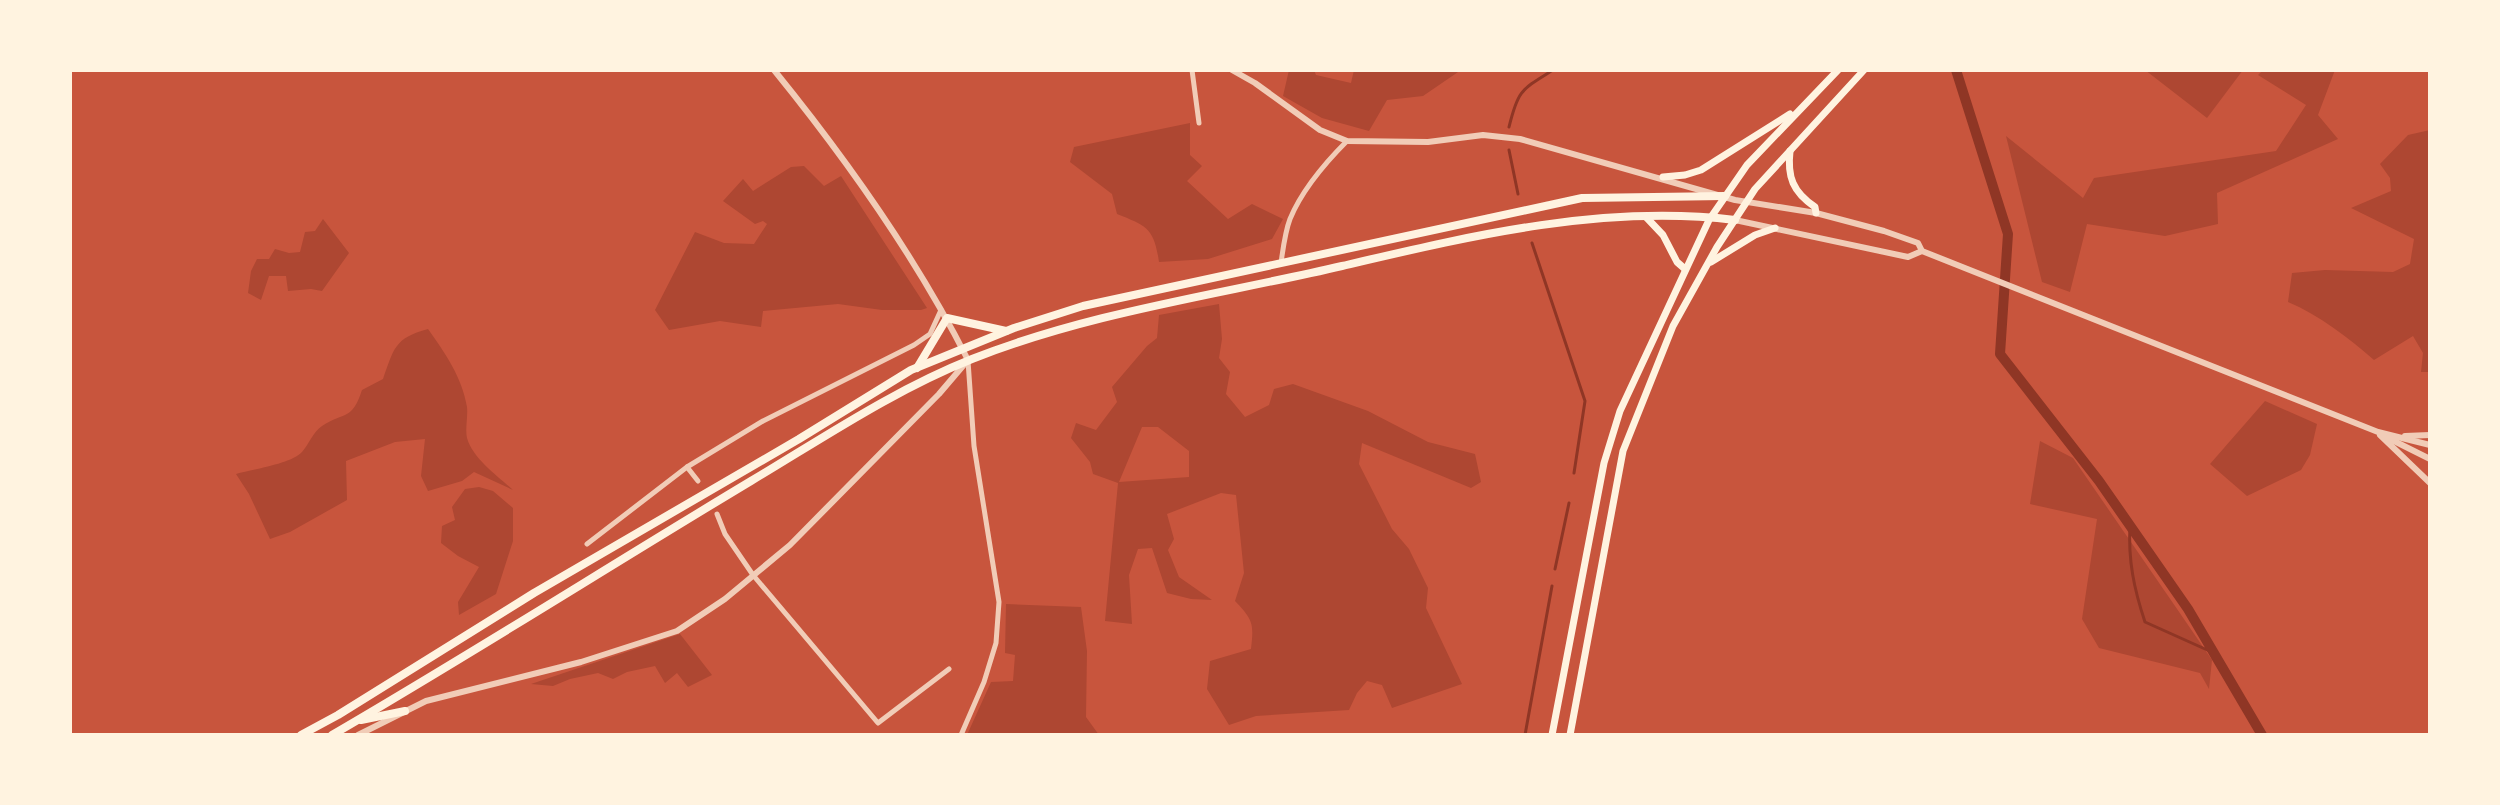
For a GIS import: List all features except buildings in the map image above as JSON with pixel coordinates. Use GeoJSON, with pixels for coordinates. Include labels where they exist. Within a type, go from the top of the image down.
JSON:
{"type":"FeatureCollection","features":[{"type":"Feature","properties":{"kind":"main road"},"geometry":{"type":"LineString","coordinates":[[1552,735],[1604,463],[1624,400],[1711,217],[1747,165],[1838,70]]}},
{"type":"Feature","properties":{"kind":"main road"},"geometry":{"type":"LineString","coordinates":[[1570,735],[1623,451],[1673,326],[1747,201],[1864,70]]}},
{"type":"Feature","properties":{"kind":"main road"},"geometry":{"type":"LineString","coordinates":[[1663,177],[1701,170],[1799,109]]}},
{"type":"Feature","properties":{"kind":"main road"},"geometry":{"type":"LineString","coordinates":[[1790,150],[1791,180],[1802,198],[1815,207],[1816,213]]}},
{"type":"Feature","properties":{"kind":"main road"},"geometry":{"type":"LineString","coordinates":[[301,735],[534,593],[917,368],[1006,331],[1083,306],[1582,198],[1725,196]]}},
{"type":"Feature","properties":{"kind":"main road"},"geometry":{"type":"LineString","coordinates":[[1646,217],[1663,235],[1677,262],[1685,269]]}},
{"type":"Feature","properties":{"kind":"main road"},"geometry":{"type":"LineString","coordinates":[[332,735],[915,384],[968,360],[1093,319],[1300,276],[1467,236],[1574,220],[1711,217],[1735,220]]}},
{"type":"Feature","properties":{"kind":"main road"},"geometry":{"type":"LineString","coordinates":[[1706,266],[1733,247],[1775,228]]}},
{"type":"Feature","properties":{"kind":"main road"},"geometry":{"type":"LineString","coordinates":[[917,368],[947,318],[1006,331]]}},
{"type":"Feature","properties":{"kind":"main road"},"geometry":{"type":"LineString","coordinates":[[357,721],[405,711]]}},
{"type":"Feature","properties":{"kind":"street"},"geometry":{"type":"LineString","coordinates":[[774,70],[835,146],[947,318],[968,360],[974,446],[999,602],[996,643],[984,682],[961,735]]}},
{"type":"Feature","properties":{"kind":"street"},"geometry":{"type":"LineString","coordinates":[[1192,70],[1199,123]]}},
{"type":"Feature","properties":{"kind":"street"},"geometry":{"type":"LineString","coordinates":[[1232,70],[1320,130],[1347,141],[1428,142],[1499,136],[1520,139],[1725,196],[1816,213],[1884,231],[1918,243],[1922,251],[2378,432],[2430,459]]}},
{"type":"Feature","properties":{"kind":"street"},"geometry":{"type":"LineString","coordinates":[[1281,263],[1289,222],[1298,203],[1328,160],[1347,141]]}},
{"type":"Feature","properties":{"kind":"street"},"geometry":{"type":"LineString","coordinates":[[1735,220],[1908,257],[1922,251]]}},
{"type":"Feature","properties":{"kind":"street"},"geometry":{"type":"LineString","coordinates":[[587,544],[687,467],[763,421],[914,345],[930,334],[941,310]]}},
{"type":"Feature","properties":{"kind":"street"},"geometry":{"type":"LineString","coordinates":[[358,735],[426,701],[581,662],[677,631],[725,599],[790,545],[939,394],[968,360]]}},
{"type":"Feature","properties":{"kind":"street"},"geometry":{"type":"LineString","coordinates":[[2378,432],[2430,445]]}},
{"type":"Feature","properties":{"kind":"street"},"geometry":{"type":"LineString","coordinates":[[2378,432],[2430,483]]}},
{"type":"Feature","properties":{"kind":"street"},"geometry":{"type":"LineString","coordinates":[[2397,437],[2430,435]]}},
{"type":"Feature","properties":{"kind":"street"},"geometry":{"type":"LineString","coordinates":[[687,467],[698,481]]}},
{"type":"Feature","properties":{"kind":"street"},"geometry":{"type":"LineString","coordinates":[[717,514],[725,534],[753,575],[878,723],[949,669]]}},
{"type":"Feature","properties":{"kind":"shaded area"},"geometry":{"type":"Polygon","coordinates":[[[1289,70],[1314,70],[1316,75],[1351,83],[1354,70],[1461,70],[1423,96],[1387,100],[1369,131],[1322,118],[1283,96],[1289,70]]]}},
{"type":"Feature","properties":{"kind":"shaded area"},"geometry":{"type":"Polygon","coordinates":[[[2145,70],[2243,70],[2207,118],[2145,70]]]}},
{"type":"Feature","properties":{"kind":"shaded area"},"geometry":{"type":"Polygon","coordinates":[[[2263,70],[2335,70],[2318,115],[2338,139],[2217,193],[2218,224],[2165,236],[2087,224],[2070,292],[2042,282],[2006,136],[2083,198],[2094,178],[2276,151],[2306,105],[2258,75],[2263,70]]]}},
{"type":"Feature","properties":{"kind":"shaded area"},"geometry":{"type":"Polygon","coordinates":[[[1190,123],[1190,155],[1202,166],[1187,181],[1228,219],[1252,204],[1283,219],[1272,239],[1208,259],[1159,262],[1155,242],[1147,230],[1117,214],[1112,194],[1070,162],[1074,147],[1190,123]]]}},
{"type":"Feature","properties":{"kind":"shaded area"},"geometry":{"type":"Polygon","coordinates":[[[2430,130],[2430,372],[2421,372],[2423,353],[2413,336],[2374,360],[2311,313],[2288,302],[2292,273],[2325,270],[2393,272],[2410,264],[2414,239],[2351,208],[2391,191],[2390,178],[2380,164],[2408,135],[2430,130]]]}},
{"type":"Feature","properties":{"kind":"shaded area"},"geometry":{"type":"Polygon","coordinates":[[[804,166],[824,186],[841,176],[927,308],[882,310],[838,304],[763,311],[761,327],[720,321],[669,330],[655,310],[695,232],[724,243],[754,244],[767,224],[763,221],[755,224],[723,201],[743,179],[753,191],[791,167],[804,166]]]}},
{"type":"Feature","properties":{"kind":"shaded area"},"geometry":{"type":"Polygon","coordinates":[[[323,219],[349,253],[322,291],[288,291],[286,276],[269,276],[261,300],[248,293],[251,271],[257,259],[269,259],[275,249],[300,252],[305,232],[315,231],[323,219]]]}},
{"type":"Feature","properties":{"kind":"shaded area"},"geometry":{"type":"Polygon","coordinates":[[[1219,304],[1222,339],[1219,358],[1230,372],[1226,394],[1245,417],[1269,405],[1274,389],[1293,384],[1368,411],[1428,442],[1475,454],[1481,482],[1471,488],[1362,443],[1359,464],[1392,529],[1409,549],[1428,588],[1426,608],[1462,684],[1392,708],[1382,685],[1367,681],[1349,710],[1256,716],[1229,725],[1207,689],[1210,661],[1251,649],[1251,622],[1235,601],[1244,573],[1236,495],[1221,493],[1167,514],[1174,539],[1168,550],[1179,577],[1212,600],[1167,593],[1152,548],[1138,549],[1129,575],[1132,624],[1105,621],[1118,483],[1093,474],[1090,462],[1071,438],[1076,423],[1096,430],[1117,402],[1112,387],[1157,338],[1159,315],[1219,304]],[[1142,427],[1119,482],[1189,477],[1189,451],[1158,427],[1142,427]]]}},
{"type":"Feature","properties":{"kind":"shaded area"},"geometry":{"type":"Polygon","coordinates":[[[428,329],[461,386],[467,407],[466,434],[470,446],[487,467],[513,490],[474,472],[462,481],[428,491],[421,476],[425,439],[395,442],[346,461],[347,500],[290,532],[270,539],[236,474],[297,456],[319,429],[355,407],[362,390],[383,379],[393,352],[402,341],[428,329]]]}},
{"type":"Feature","properties":{"kind":"shaded area"},"geometry":{"type":"Polygon","coordinates":[[[2265,401],[2317,424],[2310,455],[2301,470],[2247,496],[2210,464],[2265,401]]]}},
{"type":"Feature","properties":{"kind":"shaded area"},"geometry":{"type":"Polygon","coordinates":[[[2040,441],[2073,458],[2212,660],[2209,689],[2200,673],[2099,648],[2082,619],[2097,519],[2030,504],[2040,441]]]}},
{"type":"Feature","properties":{"kind":"shaded area"},"geometry":{"type":"Polygon","coordinates":[[[479,487],[493,491],[513,508],[513,541],[496,594],[459,615],[458,602],[479,567],[441,543],[442,526],[455,520],[452,507],[465,489],[479,487]]]}},
{"type":"Feature","properties":{"kind":"shaded area"},"geometry":{"type":"Polygon","coordinates":[[[1006,604],[1081,607],[1087,651],[1086,717],[1099,735],[967,735],[991,682],[1013,681],[1015,655],[1005,653],[1006,604]]]}},
{"type":"Feature","properties":{"kind":"shaded area"},"geometry":{"type":"Polygon","coordinates":[[[680,634],[712,675],[688,687],[677,673],[665,683],[655,666],[627,672],[613,679],[598,673],[553,686],[531,684],[680,634]]]}},
{"type":"Feature","properties":{"kind":"waterway"},"geometry":{"type":"LineString","coordinates":[[1509,127],[1522,92],[1553,70]]}},
{"type":"Feature","properties":{"kind":"waterway"},"geometry":{"type":"LineString","coordinates":[[1956,70],[2008,234],[2000,354],[2099,481],[2188,609],[2262,735]]}},
{"type":"Feature","properties":{"kind":"waterway"},"geometry":{"type":"LineString","coordinates":[[1509,150],[1518,194]]}},
{"type":"Feature","properties":{"kind":"waterway"},"geometry":{"type":"LineString","coordinates":[[1532,243],[1585,401],[1574,473]]}},
{"type":"Feature","properties":{"kind":"waterway"},"geometry":{"type":"LineString","coordinates":[[1555,569],[1569,503]]}},
{"type":"Feature","properties":{"kind":"waterway"},"geometry":{"type":"LineString","coordinates":[[2130,526],[2133,574],[2145,622],[2214,653]]}},
{"type":"Feature","properties":{"kind":"waterway"},"geometry":{"type":"LineString","coordinates":[[1525,735],[1552,586]]}}]}
